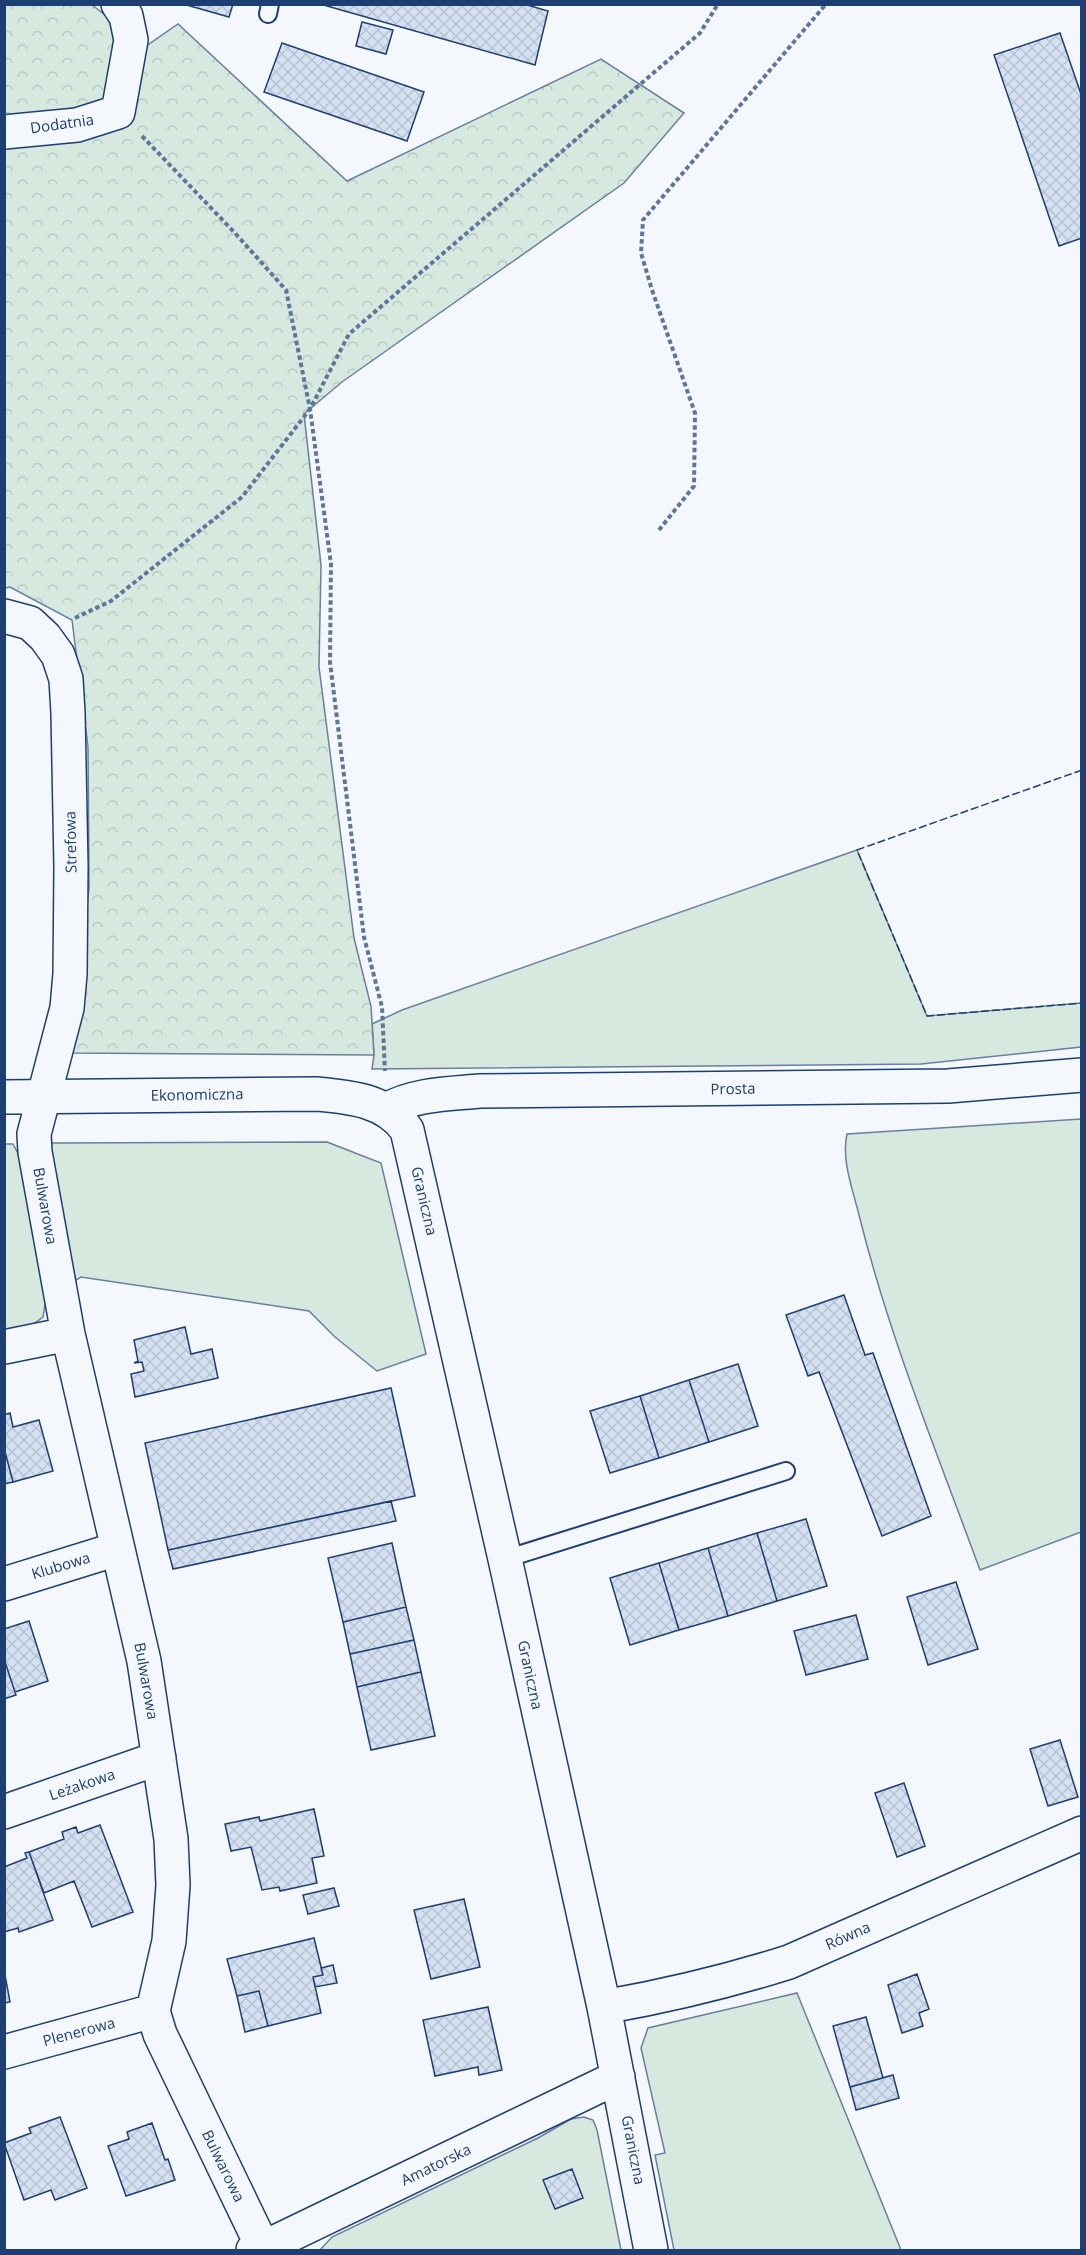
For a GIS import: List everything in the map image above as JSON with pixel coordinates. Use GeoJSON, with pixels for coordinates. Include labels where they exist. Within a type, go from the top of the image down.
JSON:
{"type":"FeatureCollection","features":[{"type":"Feature","properties":{"kind":"street"},"geometry":{"type":"LineString","coordinates":[[118,4],[126,16],[131,40],[118,112]]}},
{"type":"Feature","properties":{"kind":"street","name":"Dodatnia"},"geometry":{"type":"LineString","coordinates":[[4,132],[77,125],[118,112]]}},
{"type":"Feature","properties":{"kind":"street","name":"Strefowa"},"geometry":{"type":"LineString","coordinates":[[4,616],[30,623],[45,637],[58,655],[66,679],[72,867],[70,974],[67,1008],[45,1097]]}},
{"type":"Feature","properties":{"kind":"street","name":"Prosta"},"geometry":{"type":"LineString","coordinates":[[386,1110],[402,1101],[422,1096],[480,1091],[948,1086],[1082,1075]]}},
{"type":"Feature","properties":{"kind":"street","name":"Ekonomiczna"},"geometry":{"type":"LineString","coordinates":[[4,1097],[317,1094],[366,1101],[386,1110]]}},
{"type":"Feature","properties":{"kind":"street","name":"Bulwarowa"},"geometry":{"type":"LineString","coordinates":[[45,1097],[34,1134],[34,1152],[68,1334],[144,1661],[171,1839],[173,1885],[169,1941],[153,2012],[160,2034],[260,2250]]}},
{"type":"Feature","properties":{"kind":"street","name":"Graniczna"},"geometry":{"type":"LineString","coordinates":[[386,1110],[400,1121],[410,1141],[604,2007],[651,2250]]}},
{"type":"Feature","properties":{"kind":"street"},"geometry":{"type":"LineString","coordinates":[[4,1347],[68,1334]]}},
{"type":"Feature","properties":{"kind":"street","name":"Klubowa"},"geometry":{"type":"LineString","coordinates":[[4,1584],[117,1549]]}},
{"type":"Feature","properties":{"kind":"street","name":"Leżakowa"},"geometry":{"type":"LineString","coordinates":[[4,1812],[159,1758]]}},
{"type":"Feature","properties":{"kind":"street","name":"Równa"},"geometry":{"type":"LineString","coordinates":[[604,2007],[789,1962],[1082,1833]]}},
{"type":"Feature","properties":{"kind":"street","name":"Plenerowa"},"geometry":{"type":"LineString","coordinates":[[4,2052],[153,2012]]}},
{"type":"Feature","properties":{"kind":"street","name":"Amatorska"},"geometry":{"type":"LineString","coordinates":[[260,2250],[618,2077]]}},
{"type":"Feature","properties":{"kind":"lane"},"geometry":{"type":"LineString","coordinates":[[505,1559],[786,1471]]}},
{"type":"Feature","properties":{"kind":"path"},"geometry":{"type":"LineString","coordinates":[[45,637],[72,620],[111,601],[242,497],[310,409],[349,334],[700,33],[718,4]]}},
{"type":"Feature","properties":{"kind":"path"},"geometry":{"type":"LineString","coordinates":[[659,530],[694,486],[695,413],[641,253],[643,220],[677,177],[826,4]]}},
{"type":"Feature","properties":{"kind":"path"},"geometry":{"type":"LineString","coordinates":[[118,112],[235,233],[286,290],[310,409],[331,564],[330,662],[364,937],[382,1007],[386,1110]]}},
{"type":"Feature","properties":{"kind":"green space"},"geometry":{"type":"Polygon","coordinates":[[[5,5],[92,5],[146,46],[178,24],[347,181],[601,59],[684,113],[624,183],[342,382],[304,414],[321,565],[319,667],[354,938],[371,1006],[374,1055],[71,1053],[89,888],[88,747],[72,620],[10,587],[5,588],[5,5]]]}},
{"type":"Feature","properties":{"kind":"green space"},"geometry":{"type":"Polygon","coordinates":[[[857,850],[927,1016],[1081,1003],[1081,1047],[921,1064],[372,1069],[374,1055],[372,1024],[402,1010],[857,850]]]}},
{"type":"Feature","properties":{"kind":"green space"},"geometry":{"type":"Polygon","coordinates":[[[1081,1119],[1081,1532],[980,1570],[899,1350],[871,1260],[848,1175],[847,1134],[1081,1119]]]}},
{"type":"Feature","properties":{"kind":"green space"},"geometry":{"type":"Polygon","coordinates":[[[327,1142],[381,1163],[426,1354],[377,1371],[335,1337],[309,1311],[81,1277],[71,1283],[48,1158],[52,1143],[327,1142]]]}},
{"type":"Feature","properties":{"kind":"green space"},"geometry":{"type":"Polygon","coordinates":[[[4,1144],[13,1144],[21,1159],[46,1298],[43,1317],[32,1325],[4,1333],[4,1144]]]}},
{"type":"Feature","properties":{"kind":"green space"},"geometry":{"type":"Polygon","coordinates":[[[797,1993],[901,2250],[674,2250],[655,2155],[665,2153],[641,2048],[648,2028],[797,1993]]]}},
{"type":"Feature","properties":{"kind":"green space"},"geometry":{"type":"Polygon","coordinates":[[[584,2117],[593,2120],[597,2130],[621,2250],[320,2250],[332,2237],[538,2138],[571,2119],[584,2117]]]}},
{"type":"Feature","properties":{"kind":"building"},"geometry":{"type":"Polygon","coordinates":[[[183,4],[233,4],[229,17],[183,4]]]}},
{"type":"Feature","properties":{"kind":"building"},"geometry":{"type":"Polygon","coordinates":[[[320,4],[524,4],[548,11],[535,65],[320,4]]]}},
{"type":"Feature","properties":{"kind":"building"},"geometry":{"type":"Polygon","coordinates":[[[362,22],[393,30],[386,54],[356,46],[362,22]]]}},
{"type":"Feature","properties":{"kind":"building"},"geometry":{"type":"Polygon","coordinates":[[[1060,33],[1082,97],[1082,238],[1059,246],[994,55],[1060,33]]]}},
{"type":"Feature","properties":{"kind":"building"},"geometry":{"type":"Polygon","coordinates":[[[282,43],[424,92],[407,141],[264,92],[282,43]]]}},
{"type":"Feature","properties":{"kind":"building"},"geometry":{"type":"Polygon","coordinates":[[[844,1295],[865,1355],[873,1353],[931,1516],[882,1536],[819,1372],[808,1376],[786,1315],[844,1295]]]}},
{"type":"Feature","properties":{"kind":"building"},"geometry":{"type":"Polygon","coordinates":[[[185,1327],[191,1354],[212,1349],[218,1378],[135,1397],[131,1374],[144,1371],[142,1362],[134,1363],[138,1361],[134,1340],[185,1327]]]}},
{"type":"Feature","properties":{"kind":"building"},"geometry":{"type":"Polygon","coordinates":[[[738,1364],[758,1426],[709,1442],[689,1380],[738,1364]]]}},
{"type":"Feature","properties":{"kind":"building"},"geometry":{"type":"Polygon","coordinates":[[[689,1380],[709,1442],[659,1458],[640,1396],[689,1380]]]}},
{"type":"Feature","properties":{"kind":"building"},"geometry":{"type":"Polygon","coordinates":[[[391,1388],[415,1496],[168,1550],[145,1443],[391,1388]]]}},
{"type":"Feature","properties":{"kind":"building"},"geometry":{"type":"Polygon","coordinates":[[[640,1396],[659,1458],[610,1473],[590,1411],[640,1396]]]}},
{"type":"Feature","properties":{"kind":"building"},"geometry":{"type":"Polygon","coordinates":[[[10,1413],[13,1427],[39,1420],[53,1471],[13,1482],[4,1448],[4,1415],[10,1413]]]}},
{"type":"Feature","properties":{"kind":"building"},"geometry":{"type":"Polygon","coordinates":[[[4,1448],[13,1482],[4,1484],[4,1448]]]}},
{"type":"Feature","properties":{"kind":"building"},"geometry":{"type":"Polygon","coordinates":[[[391,1501],[396,1521],[173,1569],[168,1550],[391,1501]]]}},
{"type":"Feature","properties":{"kind":"building"},"geometry":{"type":"Polygon","coordinates":[[[806,1519],[827,1586],[777,1601],[757,1533],[806,1519]]]}},
{"type":"Feature","properties":{"kind":"building"},"geometry":{"type":"Polygon","coordinates":[[[757,1533],[777,1601],[728,1616],[708,1548],[757,1533]]]}},
{"type":"Feature","properties":{"kind":"building"},"geometry":{"type":"Polygon","coordinates":[[[392,1543],[406,1607],[343,1622],[328,1558],[392,1543]]]}},
{"type":"Feature","properties":{"kind":"building"},"geometry":{"type":"Polygon","coordinates":[[[708,1548],[728,1616],[679,1630],[659,1563],[708,1548]]]}},
{"type":"Feature","properties":{"kind":"building"},"geometry":{"type":"Polygon","coordinates":[[[659,1563],[679,1630],[630,1645],[610,1578],[659,1563]]]}},
{"type":"Feature","properties":{"kind":"building"},"geometry":{"type":"Polygon","coordinates":[[[956,1582],[978,1649],[928,1665],[907,1597],[956,1582]]]}},
{"type":"Feature","properties":{"kind":"building"},"geometry":{"type":"Polygon","coordinates":[[[406,1607],[414,1640],[350,1654],[343,1622],[406,1607]]]}},
{"type":"Feature","properties":{"kind":"building"},"geometry":{"type":"Polygon","coordinates":[[[856,1615],[868,1659],[806,1675],[794,1631],[856,1615]]]}},
{"type":"Feature","properties":{"kind":"building"},"geometry":{"type":"Polygon","coordinates":[[[29,1621],[48,1681],[15,1692],[4,1659],[4,1629],[29,1621]]]}},
{"type":"Feature","properties":{"kind":"building"},"geometry":{"type":"Polygon","coordinates":[[[414,1640],[421,1672],[357,1687],[350,1654],[414,1640]]]}},
{"type":"Feature","properties":{"kind":"building"},"geometry":{"type":"Polygon","coordinates":[[[4,1659],[16,1695],[4,1699],[4,1659]]]}},
{"type":"Feature","properties":{"kind":"building"},"geometry":{"type":"Polygon","coordinates":[[[421,1672],[435,1736],[371,1750],[357,1687],[421,1672]]]}},
{"type":"Feature","properties":{"kind":"building"},"geometry":{"type":"Polygon","coordinates":[[[1060,1740],[1078,1797],[1048,1806],[1030,1749],[1060,1740]]]}},
{"type":"Feature","properties":{"kind":"building"},"geometry":{"type":"Polygon","coordinates":[[[904,1783],[925,1846],[897,1857],[875,1793],[904,1783]]]}},
{"type":"Feature","properties":{"kind":"building"},"geometry":{"type":"Polygon","coordinates":[[[314,1809],[324,1856],[312,1858],[317,1883],[280,1891],[279,1887],[262,1890],[251,1847],[231,1851],[225,1824],[259,1817],[260,1821],[314,1809]]]}},
{"type":"Feature","properties":{"kind":"building"},"geometry":{"type":"Polygon","coordinates":[[[100,1825],[133,1912],[92,1927],[74,1881],[44,1893],[29,1852],[64,1839],[62,1832],[76,1827],[78,1833],[100,1825]]]}},
{"type":"Feature","properties":{"kind":"building"},"geometry":{"type":"Polygon","coordinates":[[[29,1852],[53,1920],[19,1932],[18,1928],[4,1932],[4,1867],[27,1858],[25,1853],[29,1852]]]}},
{"type":"Feature","properties":{"kind":"building"},"geometry":{"type":"Polygon","coordinates":[[[334,1888],[339,1906],[308,1914],[303,1895],[334,1888]]]}},
{"type":"Feature","properties":{"kind":"building"},"geometry":{"type":"Polygon","coordinates":[[[464,1899],[480,1967],[431,1979],[414,1910],[464,1899]]]}},
{"type":"Feature","properties":{"kind":"building"},"geometry":{"type":"Polygon","coordinates":[[[314,1938],[323,1975],[313,1977],[321,2013],[268,2026],[259,1991],[237,1996],[227,1959],[314,1938]]]}},
{"type":"Feature","properties":{"kind":"building"},"geometry":{"type":"Polygon","coordinates":[[[333,1965],[337,1983],[315,1987],[313,1977],[323,1975],[321,1968],[333,1965]]]}},
{"type":"Feature","properties":{"kind":"building"},"geometry":{"type":"Polygon","coordinates":[[[4,1970],[10,2002],[4,2003],[4,1970]]]}},
{"type":"Feature","properties":{"kind":"building"},"geometry":{"type":"Polygon","coordinates":[[[917,1974],[929,2009],[919,2013],[923,2026],[902,2033],[888,1985],[917,1974]]]}},
{"type":"Feature","properties":{"kind":"building"},"geometry":{"type":"Polygon","coordinates":[[[259,1991],[268,2026],[245,2032],[237,1996],[259,1991]]]}},
{"type":"Feature","properties":{"kind":"building"},"geometry":{"type":"Polygon","coordinates":[[[488,2007],[502,2070],[479,2075],[478,2067],[435,2076],[423,2020],[488,2007]]]}},
{"type":"Feature","properties":{"kind":"building"},"geometry":{"type":"Polygon","coordinates":[[[866,2017],[883,2078],[850,2087],[833,2026],[866,2017]]]}},
{"type":"Feature","properties":{"kind":"building"},"geometry":{"type":"Polygon","coordinates":[[[893,2075],[899,2098],[856,2110],[850,2087],[893,2075]]]}},
{"type":"Feature","properties":{"kind":"building"},"geometry":{"type":"Polygon","coordinates":[[[60,2117],[87,2188],[55,2200],[51,2190],[24,2200],[4,2143],[31,2133],[29,2128],[60,2117]]]}},
{"type":"Feature","properties":{"kind":"building"},"geometry":{"type":"Polygon","coordinates":[[[152,2123],[175,2180],[126,2196],[108,2146],[129,2139],[127,2132],[152,2123]]]}},
{"type":"Feature","properties":{"kind":"building"},"geometry":{"type":"Polygon","coordinates":[[[572,2169],[583,2198],[555,2209],[543,2180],[572,2169]]]}},
{"type":"Feature","properties":{"kind":"fence"},"geometry":{"type":"LineString","coordinates":[[1082,770],[857,850],[927,1016],[1082,1003]]}}]}
